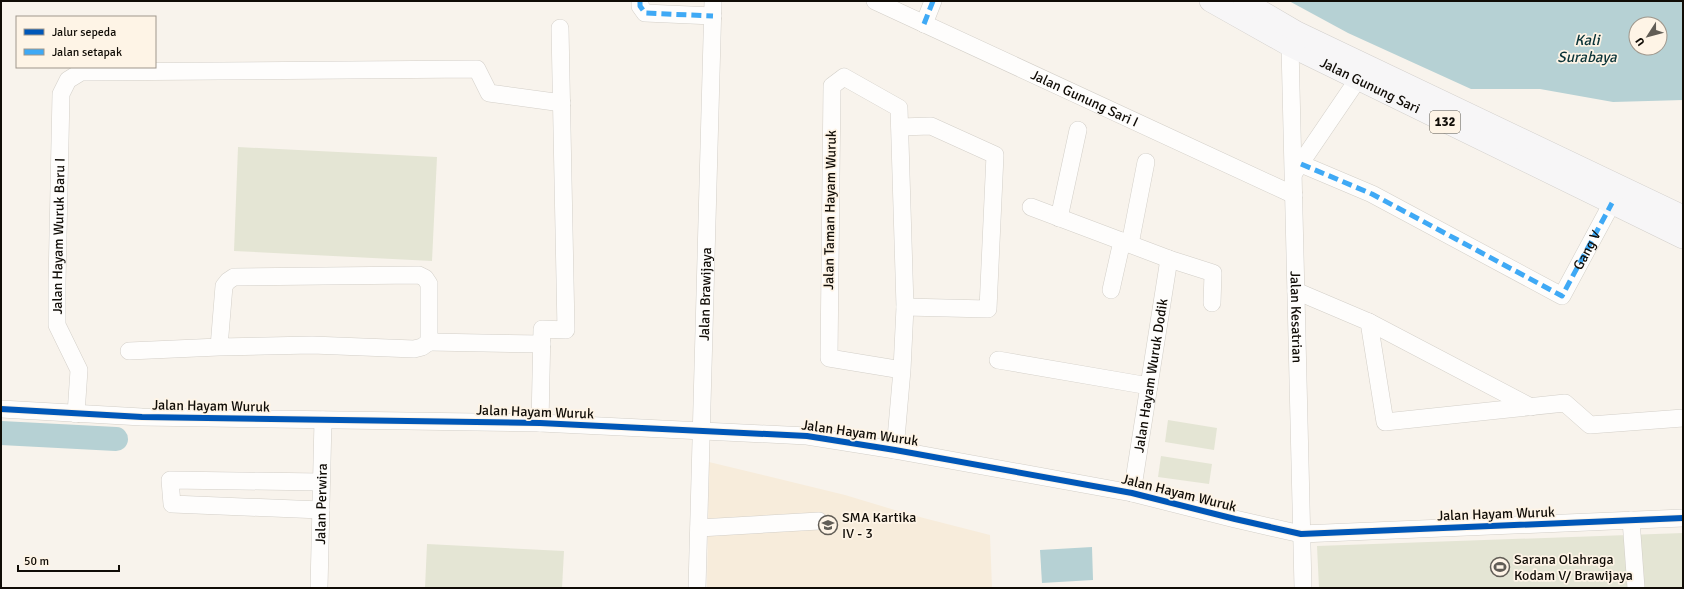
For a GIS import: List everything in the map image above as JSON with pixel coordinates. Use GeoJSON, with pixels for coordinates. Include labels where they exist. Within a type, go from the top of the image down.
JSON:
{"type":"FeatureCollection","features":[{"type":"Feature","properties":{"kind":"main road","name":"Jalan Gunung Sari"},"geometry":{"type":"LineString","coordinates":[[1210,1],[1290,46],[1358,79],[1487,132],[1683,216]]}},
{"type":"Feature","properties":{"kind":"main road","name":"Jalan Gunung Sari"},"geometry":{"type":"LineString","coordinates":[[1244,1],[1297,32],[1487,132],[1612,204],[1683,238]]}},
{"type":"Feature","properties":{"kind":"street"},"geometry":{"type":"LineString","coordinates":[[640,1],[640,6],[645,13],[713,9]]}},
{"type":"Feature","properties":{"kind":"street","name":"Jalan Gunung Sari I"},"geometry":{"type":"LineString","coordinates":[[875,1],[1294,195]]}},
{"type":"Feature","properties":{"kind":"street"},"geometry":{"type":"LineString","coordinates":[[924,24],[932,1]]}},
{"type":"Feature","properties":{"kind":"street","name":"Jalan Brawijaya"},"geometry":{"type":"LineString","coordinates":[[697,588],[713,9]]}},
{"type":"Feature","properties":{"kind":"street"},"geometry":{"type":"LineString","coordinates":[[540,423],[542,330],[566,330],[560,28]]}},
{"type":"Feature","properties":{"kind":"street","name":"Jalan Kesatrian"},"geometry":{"type":"LineString","coordinates":[[1290,46],[1297,170],[1294,195],[1303,588]]}},
{"type":"Feature","properties":{"kind":"street","name":"Jalan Hayam Wuruk Baru I"},"geometry":{"type":"LineString","coordinates":[[76,414],[79,370],[57,325],[56,284],[61,94],[68,80],[81,72],[477,69],[490,93],[562,103]]}},
{"type":"Feature","properties":{"kind":"street","name":"Jalan Taman Hayam Wuruk"},"geometry":{"type":"LineString","coordinates":[[895,450],[902,370],[905,307],[900,108],[844,77],[832,86],[829,358],[902,370]]}},
{"type":"Feature","properties":{"kind":"street"},"geometry":{"type":"LineString","coordinates":[[1297,170],[1358,79]]}},
{"type":"Feature","properties":{"kind":"street"},"geometry":{"type":"LineString","coordinates":[[900,127],[931,126],[995,155],[988,309],[905,307]]}},
{"type":"Feature","properties":{"kind":"street"},"geometry":{"type":"LineString","coordinates":[[1059,218],[1078,130]]}},
{"type":"Feature","properties":{"kind":"street"},"geometry":{"type":"LineString","coordinates":[[1111,290],[1126,243],[1146,162]]}},
{"type":"Feature","properties":{"kind":"street","name":"Gang V"},"geometry":{"type":"LineString","coordinates":[[1297,170],[1372,194],[1562,296],[1612,204]]}},
{"type":"Feature","properties":{"kind":"street"},"geometry":{"type":"LineString","coordinates":[[1030,207],[1169,259],[1213,273],[1212,303]]}},
{"type":"Feature","properties":{"kind":"street","name":"Jalan Hayam Wuruk Dodik"},"geometry":{"type":"LineString","coordinates":[[1132,492],[1169,259]]}},
{"type":"Feature","properties":{"kind":"street"},"geometry":{"type":"LineString","coordinates":[[219,347],[224,286],[234,277],[418,275],[425,278],[429,284],[429,342]]}},
{"type":"Feature","properties":{"kind":"street"},"geometry":{"type":"LineString","coordinates":[[1296,290],[1369,322],[1531,407]]}},
{"type":"Feature","properties":{"kind":"street"},"geometry":{"type":"LineString","coordinates":[[1369,322],[1385,422],[1565,403],[1590,425],[1683,418]]}},
{"type":"Feature","properties":{"kind":"street"},"geometry":{"type":"LineString","coordinates":[[129,351],[312,345],[414,349],[429,342],[542,344]]}},
{"type":"Feature","properties":{"kind":"street"},"geometry":{"type":"LineString","coordinates":[[998,360],[1149,386]]}},
{"type":"Feature","properties":{"kind":"street","name":"Jalan Hayam Wuruk"},"geometry":{"type":"LineString","coordinates":[[1,409],[76,414],[142,416],[540,423],[807,436],[1132,492],[1235,519],[1301,534],[1683,518]]}},
{"type":"Feature","properties":{"kind":"street","name":"Jalan Perwira"},"geometry":{"type":"LineString","coordinates":[[319,588],[323,420]]}},
{"type":"Feature","properties":{"kind":"street"},"geometry":{"type":"LineString","coordinates":[[321,482],[170,480],[172,504],[321,510]]}},
{"type":"Feature","properties":{"kind":"street"},"geometry":{"type":"LineString","coordinates":[[1631,520],[1636,588]]}},
{"type":"Feature","properties":{"kind":"street"},"geometry":{"type":"LineString","coordinates":[[699,528],[819,521]]}},
{"type":"Feature","properties":{"kind":"shaded area","name":"SMA Kartika IV - 3"},"geometry":{"type":"Polygon","coordinates":[[[709,462],[845,495],[908,514],[990,535],[992,588],[707,588],[709,462]]]}},
{"type":"Feature","properties":{"kind":"green space"},"geometry":{"type":"Polygon","coordinates":[[[238,147],[437,157],[432,261],[234,251],[238,147]]]}},
{"type":"Feature","properties":{"kind":"green space"},"geometry":{"type":"Polygon","coordinates":[[[1168,420],[1217,428],[1214,450],[1165,442],[1168,420]]]}},
{"type":"Feature","properties":{"kind":"green space"},"geometry":{"type":"Polygon","coordinates":[[[1161,456],[1212,464],[1209,484],[1158,477],[1161,456]]]}},
{"type":"Feature","properties":{"kind":"green space","name":"Sarana Olahraga Kodam V/ Brawijaya"},"geometry":{"type":"Polygon","coordinates":[[[1683,533],[1683,588],[1319,588],[1317,546],[1683,533]]]}},
{"type":"Feature","properties":{"kind":"green space"},"geometry":{"type":"Polygon","coordinates":[[[427,544],[564,551],[562,588],[425,588],[427,544]]]}},
{"type":"Feature","properties":{"kind":"water","name":"Kali Surabaya"},"geometry":{"type":"Polygon","coordinates":[[[1289,1],[1683,1],[1683,100],[1613,102],[1540,89],[1471,89],[1348,33],[1289,1]]]}},
{"type":"Feature","properties":{"kind":"water"},"geometry":{"type":"Polygon","coordinates":[[[1092,547],[1093,580],[1042,583],[1040,550],[1092,547]]]}},
{"type":"Feature","properties":{"kind":"waterway"},"geometry":{"type":"LineString","coordinates":[[1,433],[116,439]]}},
{"type":"Feature","properties":{"kind":"marked path"},"geometry":{"type":"LineString","coordinates":[[640,1],[640,6],[645,13],[713,16]]}},
{"type":"Feature","properties":{"kind":"marked path"},"geometry":{"type":"LineString","coordinates":[[924,24],[933,1]]}},
{"type":"Feature","properties":{"kind":"marked path"},"geometry":{"type":"LineString","coordinates":[[1301,164],[1372,194],[1562,296],[1612,203]]}},
{"type":"Feature","properties":{"kind":"cycle path"},"geometry":{"type":"LineString","coordinates":[[1,409],[142,417],[540,423],[807,436],[895,450],[1132,493],[1301,534],[1683,518]]}},
{"type":"Feature","properties":{"kind":"place","name":"SMA Kartika IV - 3"},"geometry":{"type":"Point","coordinates":[828,525]}},
{"type":"Feature","properties":{"kind":"place","name":"Sarana Olahraga Kodam V/ Brawijaya"},"geometry":{"type":"Point","coordinates":[1500,567]}}]}
